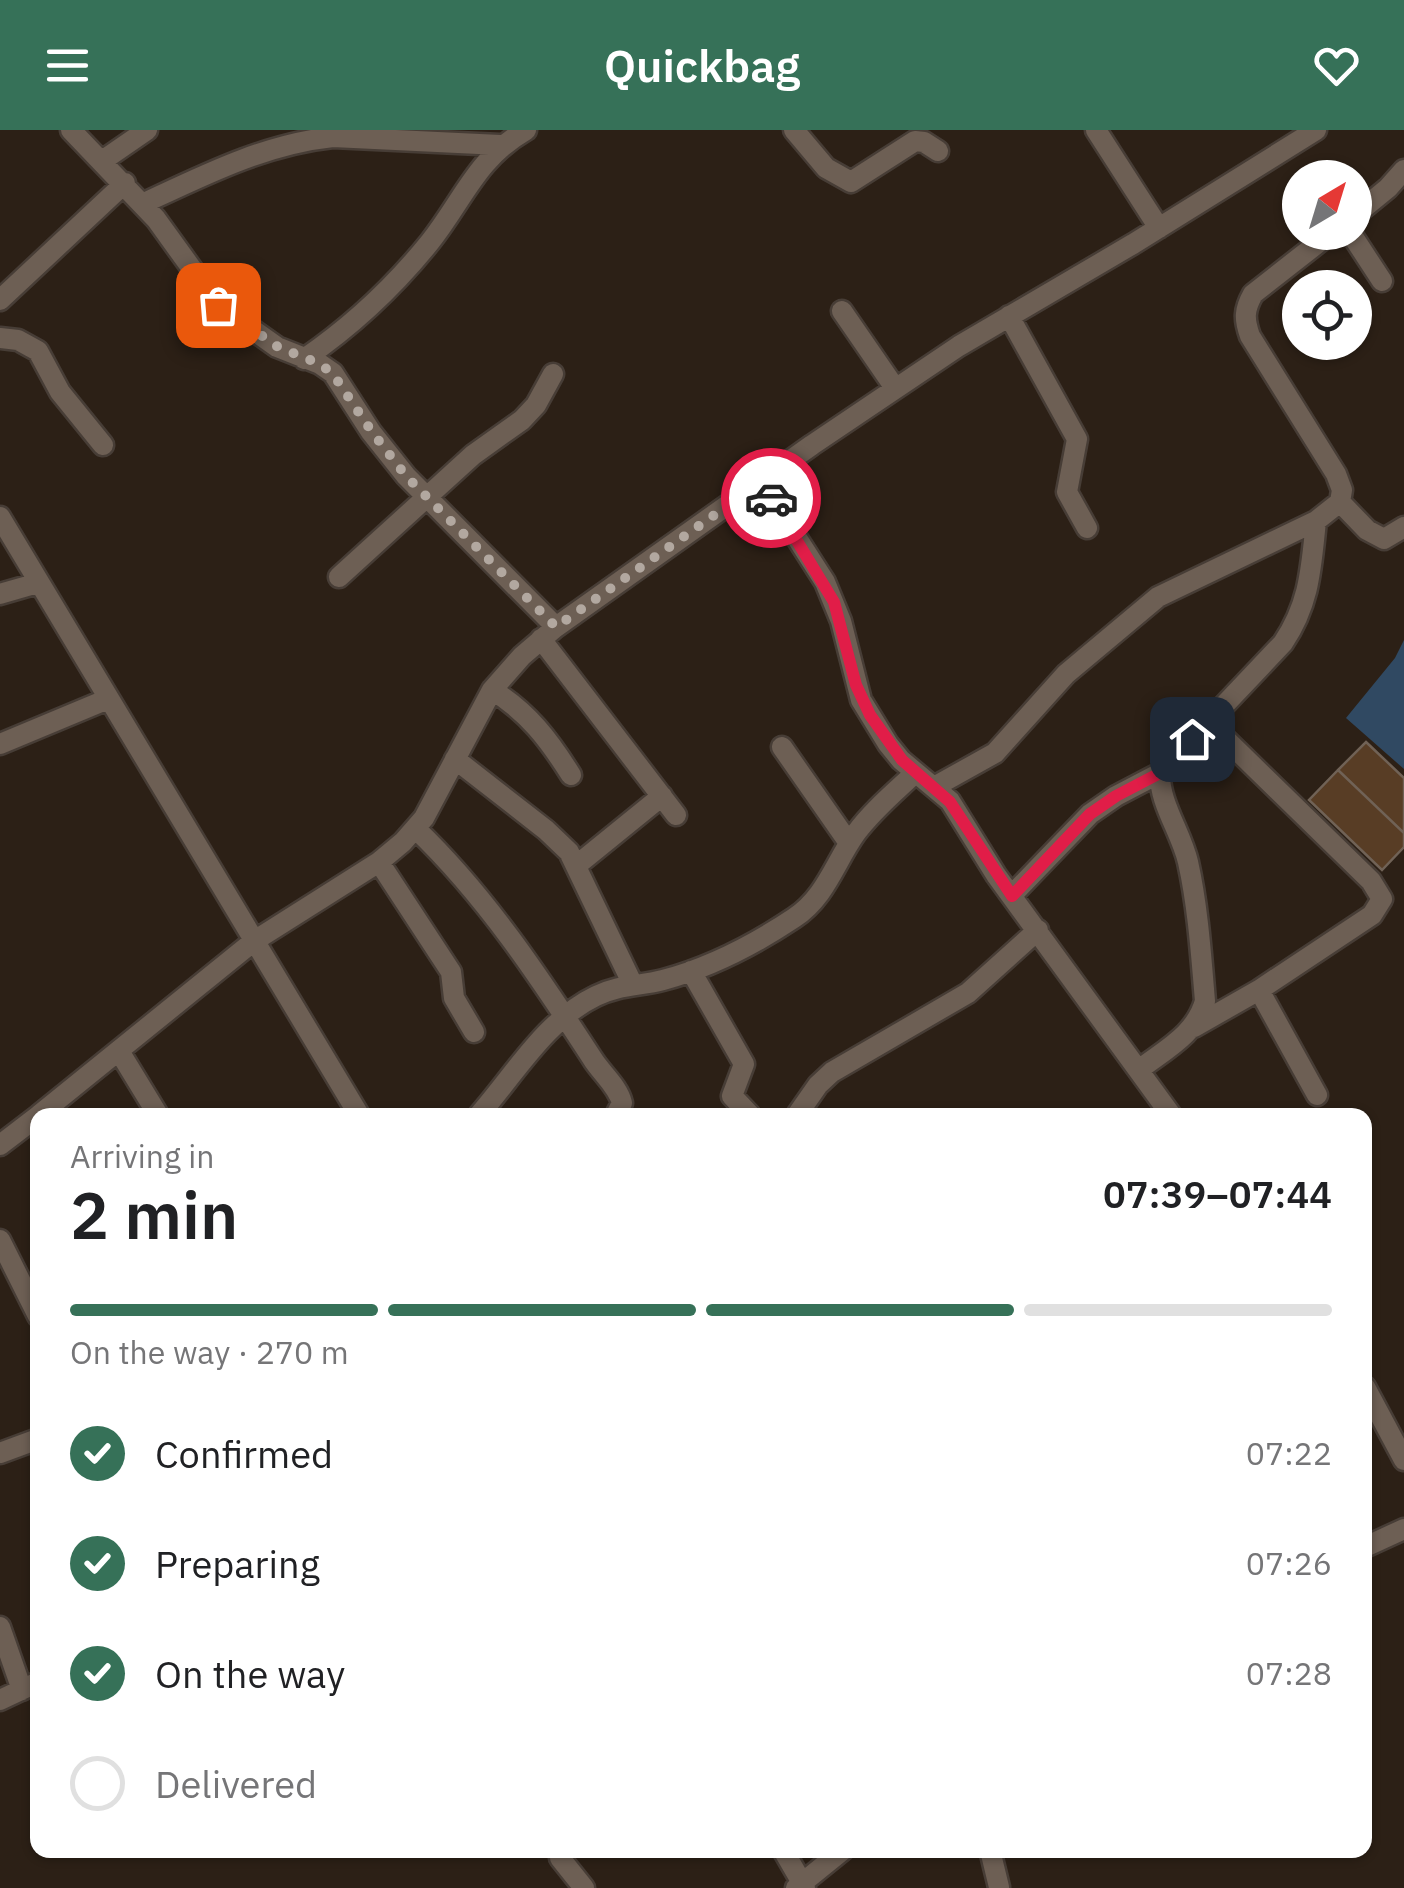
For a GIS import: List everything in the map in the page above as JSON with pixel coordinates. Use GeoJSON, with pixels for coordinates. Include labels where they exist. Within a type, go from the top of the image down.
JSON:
{"type":"FeatureCollection","features":[{"type":"Feature","properties":{"kind":"street"},"geometry":{"type":"LineString","coordinates":[[71,130],[125,183],[218,305],[252,331],[333,374],[387,454],[548,633],[676,815]]}},
{"type":"Feature","properties":{"kind":"street"},"geometry":{"type":"LineString","coordinates":[[102,161],[148,130]]}},
{"type":"Feature","properties":{"kind":"street"},"geometry":{"type":"LineString","coordinates":[[304,359],[346,328],[402,275],[500,145],[526,130]]}},
{"type":"Feature","properties":{"kind":"street"},"geometry":{"type":"LineString","coordinates":[[794,130],[826,168],[851,182],[915,141],[938,151]]}},
{"type":"Feature","properties":{"kind":"street"},"geometry":{"type":"LineString","coordinates":[[1096,130],[1159,228]]}},
{"type":"Feature","properties":{"kind":"street"},"geometry":{"type":"LineString","coordinates":[[48,1108],[254,941],[379,862],[416,829],[492,690],[548,633],[896,388],[1316,130]]}},
{"type":"Feature","properties":{"kind":"street"},"geometry":{"type":"LineString","coordinates":[[142,204],[248,157],[310,139],[500,145]]}},
{"type":"Feature","properties":{"kind":"street"},"geometry":{"type":"LineString","coordinates":[[1372,201],[1404,170]]}},
{"type":"Feature","properties":{"kind":"street"},"geometry":{"type":"LineString","coordinates":[[0,300],[125,183]]}},
{"type":"Feature","properties":{"kind":"street"},"geometry":{"type":"LineString","coordinates":[[934,786],[995,753],[1066,674],[1158,597],[1316,521],[1340,502],[1342,490],[1336,474],[1250,336],[1244,320],[1253,294],[1309,250]]}},
{"type":"Feature","properties":{"kind":"street"},"geometry":{"type":"LineString","coordinates":[[1362,250],[1382,281]]}},
{"type":"Feature","properties":{"kind":"street"},"geometry":{"type":"LineString","coordinates":[[842,310],[896,388]]}},
{"type":"Feature","properties":{"kind":"street"},"geometry":{"type":"LineString","coordinates":[[1009,316],[1077,438],[1067,492],[1087,528]]}},
{"type":"Feature","properties":{"kind":"street"},"geometry":{"type":"LineString","coordinates":[[0,338],[18,340],[38,352],[60,392],[103,445]]}},
{"type":"Feature","properties":{"kind":"street"},"geometry":{"type":"LineString","coordinates":[[339,578],[473,456],[530,412],[554,374]]}},
{"type":"Feature","properties":{"kind":"street"},"geometry":{"type":"LineString","coordinates":[[761,482],[834,602],[862,700],[888,744],[934,786],[962,819],[1012,896],[1167,1108]]}},
{"type":"Feature","properties":{"kind":"street"},"geometry":{"type":"LineString","coordinates":[[1340,502],[1375,536],[1384,539],[1404,527]]}},
{"type":"Feature","properties":{"kind":"street"},"geometry":{"type":"LineString","coordinates":[[0,517],[355,1108]]}},
{"type":"Feature","properties":{"kind":"street"},"geometry":{"type":"LineString","coordinates":[[1012,896],[1090,814],[1160,773],[1283,643],[1294,627],[1308,590],[1316,521]]}},
{"type":"Feature","properties":{"kind":"street"},"geometry":{"type":"LineString","coordinates":[[0,594],[38,582]]}},
{"type":"Feature","properties":{"kind":"street"},"geometry":{"type":"LineString","coordinates":[[492,690],[530,718],[571,774]]}},
{"type":"Feature","properties":{"kind":"street"},"geometry":{"type":"LineString","coordinates":[[0,744],[108,699]]}},
{"type":"Feature","properties":{"kind":"street"},"geometry":{"type":"LineString","coordinates":[[1140,1069],[1192,1028],[1259,990],[1372,915],[1382,899],[1371,881],[1208,722]]}},
{"type":"Feature","properties":{"kind":"street"},"geometry":{"type":"LineString","coordinates":[[782,746],[850,843]]}},
{"type":"Feature","properties":{"kind":"street"},"geometry":{"type":"LineString","coordinates":[[455,759],[559,841],[577,865],[633,984]]}},
{"type":"Feature","properties":{"kind":"street"},"geometry":{"type":"LineString","coordinates":[[491,1108],[537,1045],[594,996],[691,971],[808,907],[830,880],[850,843],[915,772]]}},
{"type":"Feature","properties":{"kind":"street"},"geometry":{"type":"LineString","coordinates":[[1160,773],[1163,796],[1180,836],[1196,909],[1205,1000],[1192,1028]]}},
{"type":"Feature","properties":{"kind":"street"},"geometry":{"type":"LineString","coordinates":[[577,865],[662,796]]}},
{"type":"Feature","properties":{"kind":"street"},"geometry":{"type":"LineString","coordinates":[[416,829],[466,880],[567,1016],[620,1095],[620,1108]]}},
{"type":"Feature","properties":{"kind":"street"},"geometry":{"type":"LineString","coordinates":[[379,862],[451,972],[454,998],[474,1032]]}},
{"type":"Feature","properties":{"kind":"street"},"geometry":{"type":"LineString","coordinates":[[802,1108],[832,1072],[968,993],[1038,930]]}},
{"type":"Feature","properties":{"kind":"street"},"geometry":{"type":"LineString","coordinates":[[691,971],[744,1064],[732,1096],[743,1108]]}},
{"type":"Feature","properties":{"kind":"street"},"geometry":{"type":"LineString","coordinates":[[1259,990],[1317,1096]]}},
{"type":"Feature","properties":{"kind":"street"},"geometry":{"type":"LineString","coordinates":[[120,1051],[154,1108]]}},
{"type":"Feature","properties":{"kind":"street"},"geometry":{"type":"LineString","coordinates":[[0,1145],[30,1122]]}},
{"type":"Feature","properties":{"kind":"street"},"geometry":{"type":"LineString","coordinates":[[0,1240],[30,1300]]}},
{"type":"Feature","properties":{"kind":"street"},"geometry":{"type":"LineString","coordinates":[[1372,1399],[1402,1451]]}},
{"type":"Feature","properties":{"kind":"street"},"geometry":{"type":"LineString","coordinates":[[0,1453],[30,1442]]}},
{"type":"Feature","properties":{"kind":"street"},"geometry":{"type":"LineString","coordinates":[[1372,1544],[1404,1529]]}},
{"type":"Feature","properties":{"kind":"street"},"geometry":{"type":"LineString","coordinates":[[0,1626],[30,1686],[0,1700]]}},
{"type":"Feature","properties":{"kind":"street"},"geometry":{"type":"LineString","coordinates":[[560,1858],[584,1888]]}},
{"type":"Feature","properties":{"kind":"street"},"geometry":{"type":"LineString","coordinates":[[787,1858],[801,1887],[834,1858]]}},
{"type":"Feature","properties":{"kind":"street"},"geometry":{"type":"LineString","coordinates":[[992,1858],[1000,1887]]}},
{"type":"Feature","properties":{"kind":"water"},"geometry":{"type":"Polygon","coordinates":[[[1404,640],[1404,769],[1346,718],[1395,658],[1404,640]]]}},
{"type":"Feature","properties":{"kind":"building"},"geometry":{"type":"Polygon","coordinates":[[[1366,742],[1404,778],[1404,833],[1338,770],[1366,742]]]}},
{"type":"Feature","properties":{"kind":"building"},"geometry":{"type":"Polygon","coordinates":[[[1338,770],[1404,833],[1404,847],[1382,870],[1309,800],[1338,770]]]}},
{"type":"Feature","properties":{"kind":"way so far"},"geometry":{"type":"LineString","coordinates":[[218,305],[278,347],[320,364],[333,374],[406,476],[556,627],[761,482],[771,498]]}},
{"type":"Feature","properties":{"kind":"route"},"geometry":{"type":"LineString","coordinates":[[771,498],[825,582],[841,621],[856,685],[870,715],[902,760],[950,802],[1012,896],[1090,814],[1160,773],[1192,739]]}}]}
